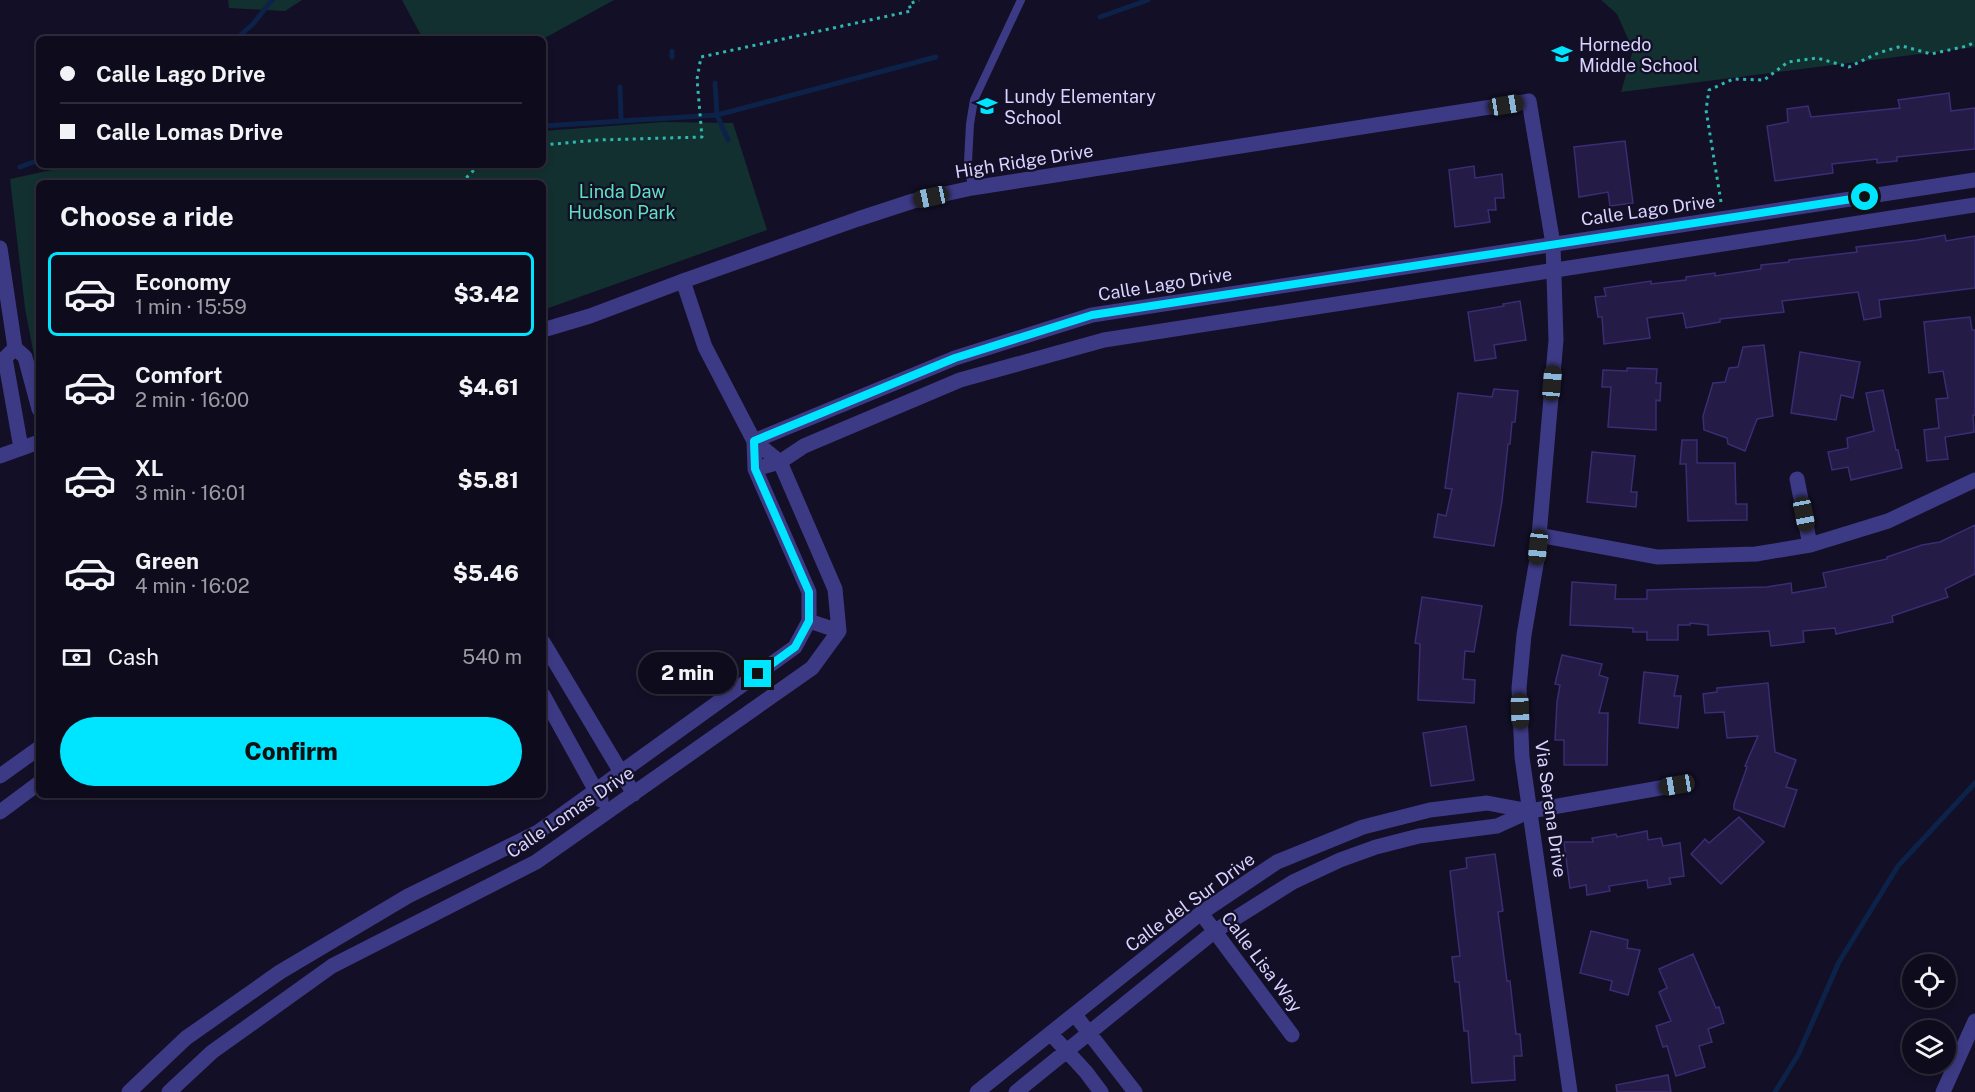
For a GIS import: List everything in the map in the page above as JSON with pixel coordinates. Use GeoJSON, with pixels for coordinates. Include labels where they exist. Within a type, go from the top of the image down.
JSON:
{"type":"FeatureCollection","features":[{"type":"Feature","properties":{"kind":"street","name":"High Ridge Drive"},"geometry":{"type":"LineString","coordinates":[[546,329],[590,316],[913,201],[972,188],[1529,101]]}},
{"type":"Feature","properties":{"kind":"street","name":"Via Serena Drive"},"geometry":{"type":"LineString","coordinates":[[1529,101],[1554,244],[1556,340],[1539,535],[1524,635],[1520,688],[1522,757],[1570,1092]]}},
{"type":"Feature","properties":{"kind":"street","name":"Calle Lago Drive"},"geometry":{"type":"LineString","coordinates":[[754,441],[955,358],[1092,315],[1975,180]]}},
{"type":"Feature","properties":{"kind":"street"},"geometry":{"type":"LineString","coordinates":[[755,469],[780,462],[804,446],[960,380],[1104,340],[1975,205]]}},
{"type":"Feature","properties":{"kind":"street"},"geometry":{"type":"LineString","coordinates":[[1777,211],[1780,236]]}},
{"type":"Feature","properties":{"kind":"street"},"geometry":{"type":"LineString","coordinates":[[0,248],[6,312],[15,348],[25,357],[36,398]]}},
{"type":"Feature","properties":{"kind":"street","name":"Calle Lomas Drive"},"geometry":{"type":"LineString","coordinates":[[169,1092],[212,1052],[332,966],[536,862],[812,668],[839,631],[836,590],[780,462],[754,441],[705,347],[683,281]]}},
{"type":"Feature","properties":{"kind":"street"},"geometry":{"type":"LineString","coordinates":[[1290,285],[1293,310]]}},
{"type":"Feature","properties":{"kind":"street"},"geometry":{"type":"LineString","coordinates":[[1013,340],[1019,364]]}},
{"type":"Feature","properties":{"kind":"street"},"geometry":{"type":"LineString","coordinates":[[15,348],[5,358],[21,448]]}},
{"type":"Feature","properties":{"kind":"street","name":"Calle Lomas Drive"},"geometry":{"type":"LineString","coordinates":[[129,1092],[186,1038],[280,972],[408,896],[538,832],[795,647],[809,621],[809,592],[755,469],[754,441]]}},
{"type":"Feature","properties":{"kind":"street"},"geometry":{"type":"LineString","coordinates":[[0,456],[36,443]]}},
{"type":"Feature","properties":{"kind":"street"},"geometry":{"type":"LineString","coordinates":[[1797,479],[1810,545]]}},
{"type":"Feature","properties":{"kind":"street"},"geometry":{"type":"LineString","coordinates":[[1539,535],[1659,557],[1756,554],[1810,545],[1888,520],[1975,480]]}},
{"type":"Feature","properties":{"kind":"street"},"geometry":{"type":"LineString","coordinates":[[809,621],[839,631]]}},
{"type":"Feature","properties":{"kind":"street"},"geometry":{"type":"LineString","coordinates":[[546,647],[634,794]]}},
{"type":"Feature","properties":{"kind":"street"},"geometry":{"type":"LineString","coordinates":[[739,687],[756,707]]}},
{"type":"Feature","properties":{"kind":"street"},"geometry":{"type":"LineString","coordinates":[[546,700],[607,812]]}},
{"type":"Feature","properties":{"kind":"street"},"geometry":{"type":"LineString","coordinates":[[0,776],[36,750]]}},
{"type":"Feature","properties":{"kind":"street"},"geometry":{"type":"LineString","coordinates":[[0,813],[36,785]]}},
{"type":"Feature","properties":{"kind":"street","name":"Calle del Sur Drive"},"geometry":{"type":"LineString","coordinates":[[1016,1092],[1215,931],[1293,882],[1340,860],[1376,846],[1419,836],[1497,826],[1530,811],[1677,785]]}},
{"type":"Feature","properties":{"kind":"street","name":"Calle del Sur Drive"},"geometry":{"type":"LineString","coordinates":[[977,1092],[1201,913],[1277,862],[1363,827],[1430,810],[1487,803],[1530,811]]}},
{"type":"Feature","properties":{"kind":"street","name":"Calle Lisa Way"},"geometry":{"type":"LineString","coordinates":[[1201,913],[1292,1035]]}},
{"type":"Feature","properties":{"kind":"street"},"geometry":{"type":"LineString","coordinates":[[324,946],[332,966]]}},
{"type":"Feature","properties":{"kind":"street"},"geometry":{"type":"LineString","coordinates":[[1075,1015],[1135,1092]]}},
{"type":"Feature","properties":{"kind":"street"},"geometry":{"type":"LineString","coordinates":[[1943,1092],[1975,1021]]}},
{"type":"Feature","properties":{"kind":"street"},"geometry":{"type":"LineString","coordinates":[[1051,1034],[1101,1092]]}},
{"type":"Feature","properties":{"kind":"lane"},"geometry":{"type":"LineString","coordinates":[[972,188],[968,162],[974,100],[1022,0]]}},
{"type":"Feature","properties":{"kind":"path"},"geometry":{"type":"LineString","coordinates":[[546,145],[598,140],[702,137],[697,79],[701,57],[911,11],[909,4],[919,0]]}},
{"type":"Feature","properties":{"kind":"path"},"geometry":{"type":"LineString","coordinates":[[1724,219],[1706,110],[1709,90],[1733,79],[1764,80],[1788,62],[1816,58],[1849,67],[1878,53],[1902,46],[1931,54],[1975,42]]}},
{"type":"Feature","properties":{"kind":"path"},"geometry":{"type":"LineString","coordinates":[[464,180],[475,168]]}},
{"type":"Feature","properties":{"kind":"green space"},"geometry":{"type":"Polygon","coordinates":[[[228,0],[302,0],[285,11],[229,8],[228,0]]]}},
{"type":"Feature","properties":{"kind":"green space"},"geometry":{"type":"Polygon","coordinates":[[[402,0],[614,0],[546,37],[421,36],[402,0]]]}},
{"type":"Feature","properties":{"kind":"green space"},"geometry":{"type":"Polygon","coordinates":[[[1601,0],[1975,0],[1975,47],[1621,92],[1633,50],[1617,14],[1601,0]]]}},
{"type":"Feature","properties":{"kind":"green space","name":"Linda Daw Hudson Park"},"geometry":{"type":"Polygon","coordinates":[[[663,122],[733,123],[767,230],[546,309],[546,180],[36,180],[36,366],[25,308],[10,179],[58,168],[546,168],[546,131],[663,122]]]}},
{"type":"Feature","properties":{"kind":"building"},"geometry":{"type":"Polygon","coordinates":[[[1949,93],[1951,111],[1975,108],[1975,149],[1897,157],[1897,161],[1877,163],[1877,159],[1832,164],[1833,173],[1775,181],[1767,126],[1788,122],[1787,109],[1808,106],[1811,117],[1900,108],[1898,100],[1949,93]]]}},
{"type":"Feature","properties":{"kind":"building"},"geometry":{"type":"Polygon","coordinates":[[[1625,141],[1633,203],[1610,206],[1608,192],[1579,197],[1574,147],[1625,141]]]}},
{"type":"Feature","properties":{"kind":"building"},"geometry":{"type":"Polygon","coordinates":[[[1474,166],[1475,178],[1502,174],[1504,198],[1495,198],[1496,210],[1488,210],[1490,222],[1455,227],[1449,170],[1474,166]]]}},
{"type":"Feature","properties":{"kind":"building"},"geometry":{"type":"Polygon","coordinates":[[[1945,235],[1946,241],[1975,236],[1975,288],[1879,300],[1881,317],[1864,320],[1858,292],[1782,301],[1784,312],[1720,319],[1720,322],[1686,328],[1683,313],[1647,318],[1650,338],[1604,344],[1602,317],[1598,317],[1595,297],[1606,296],[1604,288],[1651,281],[1651,284],[1686,280],[1686,277],[1715,273],[1715,276],[1761,269],[1761,265],[1789,262],[1789,260],[1857,252],[1856,247],[1945,235]]]}},
{"type":"Feature","properties":{"kind":"building"},"geometry":{"type":"Polygon","coordinates":[[[1520,301],[1526,340],[1494,345],[1496,358],[1475,361],[1468,312],[1520,301]]]}},
{"type":"Feature","properties":{"kind":"building"},"geometry":{"type":"Polygon","coordinates":[[[1970,317],[1972,330],[1975,330],[1974,432],[1945,437],[1948,459],[1927,461],[1924,430],[1939,428],[1936,399],[1948,398],[1943,371],[1929,373],[1924,322],[1970,317]]]}},
{"type":"Feature","properties":{"kind":"building"},"geometry":{"type":"Polygon","coordinates":[[[1764,345],[1773,416],[1757,419],[1745,451],[1728,444],[1727,438],[1704,430],[1703,416],[1713,383],[1725,382],[1729,368],[1738,367],[1743,347],[1764,345]]]}},
{"type":"Feature","properties":{"kind":"building"},"geometry":{"type":"Polygon","coordinates":[[[1800,352],[1860,362],[1853,398],[1841,395],[1836,420],[1791,413],[1800,352]]]}},
{"type":"Feature","properties":{"kind":"building"},"geometry":{"type":"Polygon","coordinates":[[[1627,368],[1657,369],[1656,383],[1661,383],[1660,401],[1656,400],[1656,430],[1608,427],[1611,387],[1602,387],[1603,370],[1627,371],[1627,368]]]}},
{"type":"Feature","properties":{"kind":"building"},"geometry":{"type":"Polygon","coordinates":[[[1494,389],[1518,391],[1494,546],[1434,537],[1438,514],[1446,516],[1452,489],[1445,488],[1458,393],[1492,397],[1494,389]]]}},
{"type":"Feature","properties":{"kind":"building"},"geometry":{"type":"Polygon","coordinates":[[[1883,390],[1902,468],[1851,480],[1848,467],[1832,470],[1828,452],[1848,448],[1847,438],[1874,431],[1866,393],[1883,390]]]}},
{"type":"Feature","properties":{"kind":"building"},"geometry":{"type":"Polygon","coordinates":[[[1682,440],[1697,440],[1697,463],[1735,463],[1736,504],[1747,504],[1747,520],[1688,521],[1686,464],[1680,464],[1682,440]]]}},
{"type":"Feature","properties":{"kind":"building"},"geometry":{"type":"Polygon","coordinates":[[[1592,452],[1635,456],[1631,492],[1637,492],[1636,507],[1587,502],[1592,452]]]}},
{"type":"Feature","properties":{"kind":"building"},"geometry":{"type":"Polygon","coordinates":[[[1975,525],[1975,574],[1945,589],[1948,597],[1892,616],[1893,622],[1836,634],[1835,628],[1803,631],[1804,642],[1771,646],[1769,631],[1708,635],[1708,625],[1690,623],[1690,625],[1678,625],[1678,640],[1647,640],[1647,632],[1633,632],[1633,628],[1570,625],[1572,582],[1616,585],[1615,599],[1647,599],[1647,590],[1767,587],[1791,583],[1792,593],[1826,587],[1823,573],[1887,559],[1887,557],[1922,545],[1940,542],[1975,525]]]}},
{"type":"Feature","properties":{"kind":"building"},"geometry":{"type":"Polygon","coordinates":[[[1422,597],[1482,606],[1474,652],[1465,651],[1463,679],[1475,680],[1474,703],[1418,700],[1420,644],[1415,643],[1422,597]]]}},
{"type":"Feature","properties":{"kind":"building"},"geometry":{"type":"Polygon","coordinates":[[[1562,655],[1602,664],[1599,675],[1608,678],[1599,713],[1608,713],[1607,765],[1564,765],[1564,740],[1555,740],[1560,685],[1555,684],[1562,655]]]}},
{"type":"Feature","properties":{"kind":"building"},"geometry":{"type":"Polygon","coordinates":[[[1644,672],[1678,676],[1674,696],[1681,696],[1678,728],[1639,723],[1644,672]]]}},
{"type":"Feature","properties":{"kind":"building"},"geometry":{"type":"Polygon","coordinates":[[[1768,683],[1775,752],[1796,760],[1786,787],[1797,790],[1784,827],[1734,809],[1747,767],[1745,766],[1758,736],[1727,738],[1724,712],[1705,713],[1703,694],[1717,692],[1717,688],[1768,683]]]}},
{"type":"Feature","properties":{"kind":"building"},"geometry":{"type":"Polygon","coordinates":[[[1466,726],[1474,780],[1431,786],[1423,733],[1466,726]]]}},
{"type":"Feature","properties":{"kind":"building"},"geometry":{"type":"Polygon","coordinates":[[[1739,817],[1764,842],[1721,884],[1691,854],[1705,839],[1709,843],[1739,817]]]}},
{"type":"Feature","properties":{"kind":"building"},"geometry":{"type":"Polygon","coordinates":[[[1647,831],[1648,840],[1661,838],[1663,846],[1680,843],[1684,876],[1669,878],[1671,884],[1648,888],[1647,880],[1609,886],[1610,891],[1587,895],[1586,885],[1570,888],[1564,842],[1593,842],[1592,838],[1616,834],[1617,837],[1647,831]]]}},
{"type":"Feature","properties":{"kind":"building"},"geometry":{"type":"Polygon","coordinates":[[[1495,854],[1503,911],[1498,912],[1507,981],[1510,981],[1516,1034],[1520,1034],[1522,1056],[1514,1056],[1515,1080],[1472,1083],[1468,1031],[1464,1031],[1459,982],[1455,982],[1452,957],[1460,956],[1450,871],[1467,868],[1466,858],[1495,854]]]}},
{"type":"Feature","properties":{"kind":"building"},"geometry":{"type":"Polygon","coordinates":[[[1591,931],[1628,940],[1627,948],[1640,950],[1628,995],[1610,990],[1612,981],[1580,973],[1591,931]]]}},
{"type":"Feature","properties":{"kind":"building"},"geometry":{"type":"Polygon","coordinates":[[[1693,954],[1716,1008],[1719,1007],[1724,1023],[1708,1029],[1712,1042],[1699,1046],[1705,1067],[1676,1076],[1667,1046],[1663,1047],[1656,1026],[1671,1021],[1659,992],[1667,988],[1659,969],[1693,954]]]}},
{"type":"Feature","properties":{"kind":"building"},"geometry":{"type":"Polygon","coordinates":[[[1668,1075],[1671,1092],[1617,1092],[1616,1085],[1668,1075]]]}},
{"type":"Feature","properties":{"kind":"waterway"},"geometry":{"type":"LineString","coordinates":[[239,36],[253,24],[272,0]]}},
{"type":"Feature","properties":{"kind":"waterway"},"geometry":{"type":"LineString","coordinates":[[1100,17],[1148,0]]}},
{"type":"Feature","properties":{"kind":"waterway"},"geometry":{"type":"LineString","coordinates":[[672,51],[672,57]]}},
{"type":"Feature","properties":{"kind":"waterway"},"geometry":{"type":"LineString","coordinates":[[546,126],[717,115],[936,57]]}},
{"type":"Feature","properties":{"kind":"waterway"},"geometry":{"type":"LineString","coordinates":[[715,83],[717,115],[728,140]]}},
{"type":"Feature","properties":{"kind":"waterway"},"geometry":{"type":"LineString","coordinates":[[620,87],[621,120]]}},
{"type":"Feature","properties":{"kind":"waterway"},"geometry":{"type":"LineString","coordinates":[[20,167],[36,161]]}},
{"type":"Feature","properties":{"kind":"waterway"},"geometry":{"type":"LineString","coordinates":[[1775,1092],[1798,1055],[1839,962],[1898,866],[1975,783]]}},
{"type":"Feature","properties":{"kind":"place","name":"Hornedo Middle School"},"geometry":{"type":"Point","coordinates":[1562,54]}},
{"type":"Feature","properties":{"kind":"place","name":"Lundy Elementary School"},"geometry":{"type":"Point","coordinates":[987,106]}},
{"type":"Feature","properties":{"kind":"route"},"geometry":{"type":"LineString","coordinates":[[758,674],[795,647],[809,621],[809,592],[755,469],[754,441],[955,358],[1092,315],[1865,197]]}}]}
